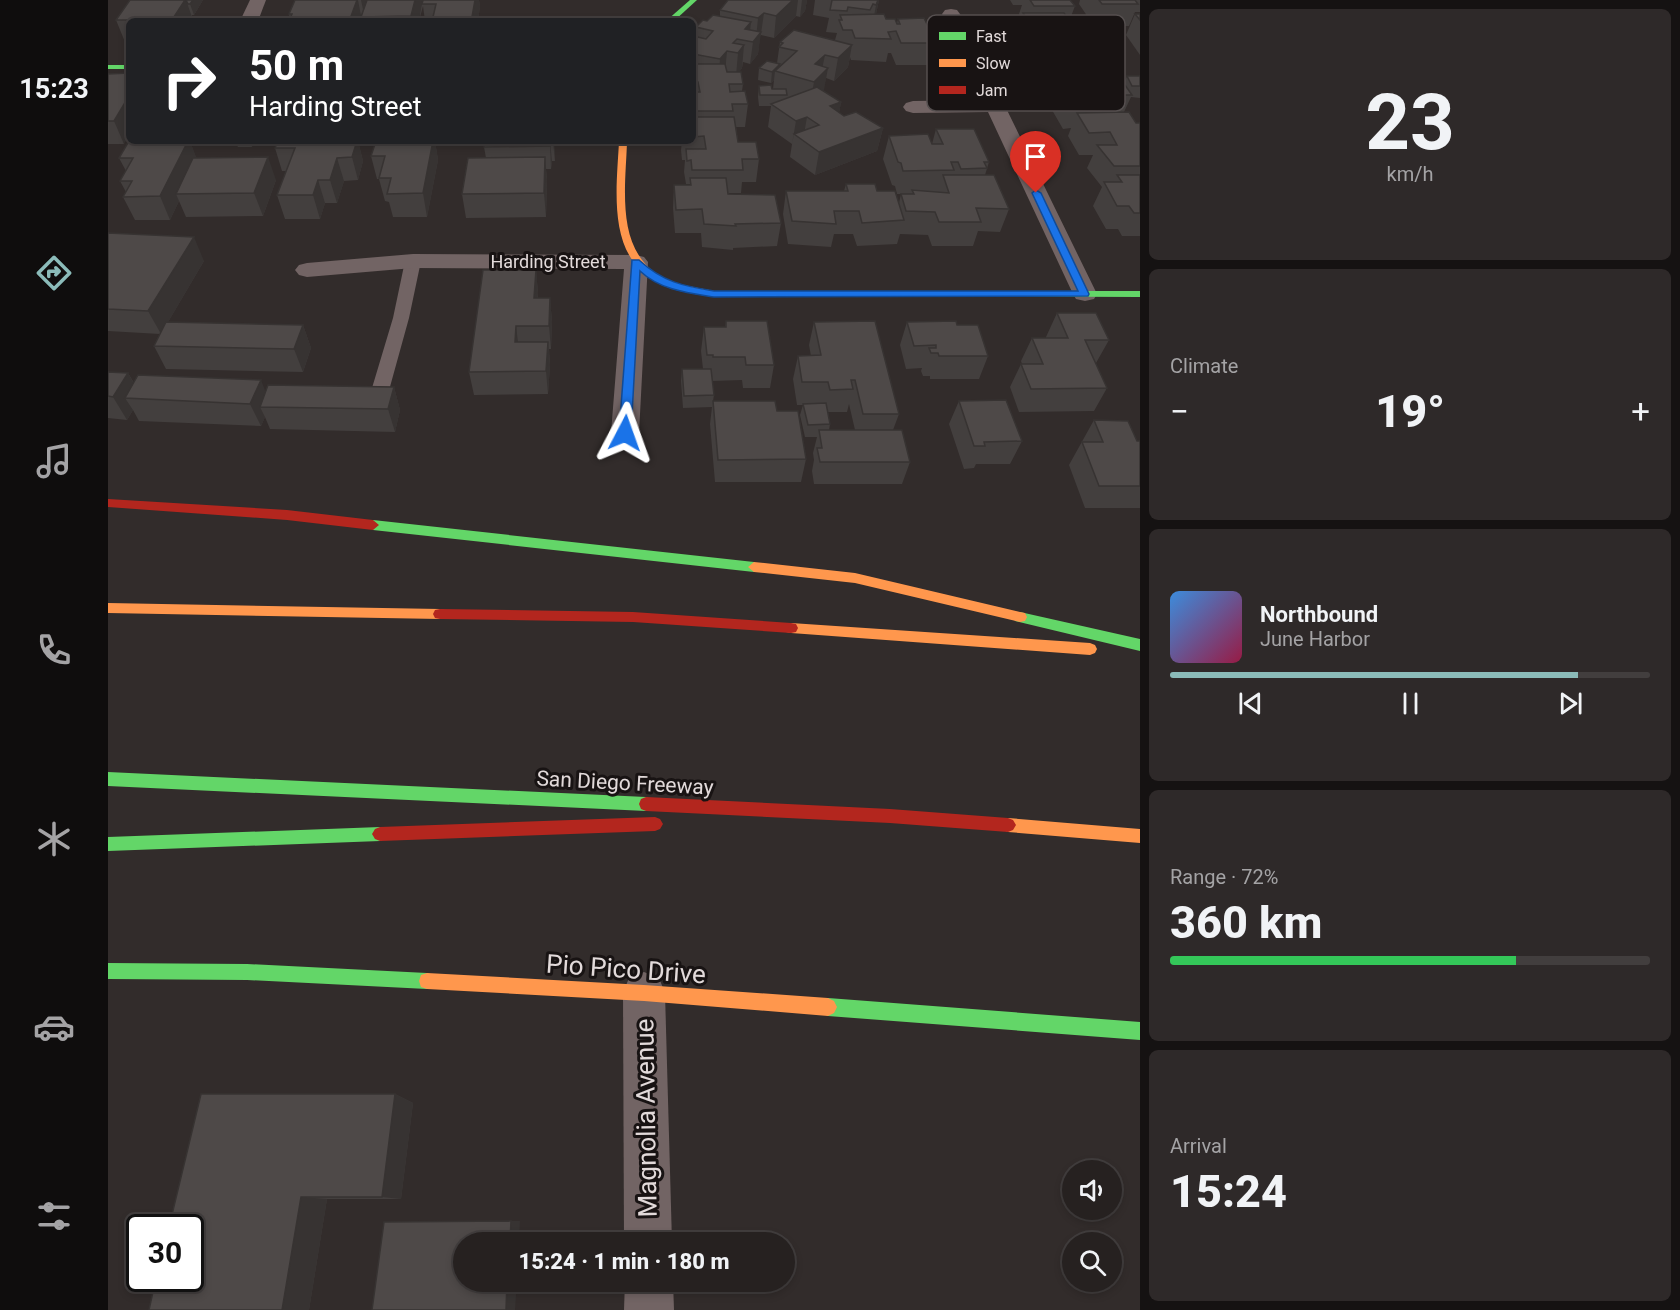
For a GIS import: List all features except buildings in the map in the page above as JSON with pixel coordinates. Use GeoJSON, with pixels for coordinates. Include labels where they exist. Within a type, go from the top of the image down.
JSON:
{"type":"FeatureCollection","features":[{"type":"Feature","properties":{"kind":"main road"},"geometry":{"type":"LineString","coordinates":[[673,18],[694,0]]}},
{"type":"Feature","properties":{"kind":"main road"},"geometry":{"type":"LineString","coordinates":[[108,67],[126,67]]}},
{"type":"Feature","properties":{"kind":"main road"},"geometry":{"type":"LineString","coordinates":[[623,144],[622,237],[636,262]]}},
{"type":"Feature","properties":{"kind":"main road","name":"Harding Street"},"geometry":{"type":"LineString","coordinates":[[636,262],[652,277],[683,290],[714,294],[1140,294]]}},
{"type":"Feature","properties":{"kind":"main road"},"geometry":{"type":"LineString","coordinates":[[108,503],[287,516],[855,578],[1140,645]]}},
{"type":"Feature","properties":{"kind":"main road"},"geometry":{"type":"LineString","coordinates":[[108,608],[633,617],[1140,653]]}},
{"type":"Feature","properties":{"kind":"main road","name":"San Diego Freeway"},"geometry":{"type":"LineString","coordinates":[[108,779],[890,816],[1140,836]]}},
{"type":"Feature","properties":{"kind":"main road"},"geometry":{"type":"LineString","coordinates":[[724,822],[890,816]]}},
{"type":"Feature","properties":{"kind":"main road"},"geometry":{"type":"LineString","coordinates":[[108,844],[665,824]]}},
{"type":"Feature","properties":{"kind":"main road","name":"Pio Pico Drive"},"geometry":{"type":"LineString","coordinates":[[108,971],[247,972],[644,993],[1140,1030]]}},
{"type":"Feature","properties":{"kind":"street"},"geometry":{"type":"LineString","coordinates":[[250,18],[258,0]]}},
{"type":"Feature","properties":{"kind":"street"},"geometry":{"type":"LineString","coordinates":[[913,107],[927,107]]}},
{"type":"Feature","properties":{"kind":"street"},"geometry":{"type":"LineString","coordinates":[[997,111],[1084,294]]}},
{"type":"Feature","properties":{"kind":"street","name":"Harding Street"},"geometry":{"type":"LineString","coordinates":[[307,270],[413,261],[636,262]]}},
{"type":"Feature","properties":{"kind":"street"},"geometry":{"type":"LineString","coordinates":[[625,433],[636,262]]}},
{"type":"Feature","properties":{"kind":"street","name":"Magnolia Avenue"},"geometry":{"type":"LineString","coordinates":[[644,993],[648,1232]]}},
{"type":"Feature","properties":{"kind":"street"},"geometry":{"type":"LineString","coordinates":[[649,1292],[649,1310]]}},
{"type":"Feature","properties":{"kind":"lane"},"geometry":{"type":"LineString","coordinates":[[332,392],[379,394],[401,318],[413,261]]}},
{"type":"Feature","properties":{"kind":"traffic: fast"},"geometry":{"type":"LineString","coordinates":[[673,18],[694,0]]}},
{"type":"Feature","properties":{"kind":"traffic: fast"},"geometry":{"type":"LineString","coordinates":[[108,67],[126,67]]}},
{"type":"Feature","properties":{"kind":"traffic: fast"},"geometry":{"type":"LineString","coordinates":[[935,294],[1140,294]]}},
{"type":"Feature","properties":{"kind":"traffic: fast"},"geometry":{"type":"LineString","coordinates":[[373,525],[754,567]]}},
{"type":"Feature","properties":{"kind":"traffic: fast"},"geometry":{"type":"LineString","coordinates":[[1020,617],[1140,645]]}},
{"type":"Feature","properties":{"kind":"traffic: fast"},"geometry":{"type":"LineString","coordinates":[[108,779],[646,804]]}},
{"type":"Feature","properties":{"kind":"traffic: fast"},"geometry":{"type":"LineString","coordinates":[[108,844],[380,834]]}},
{"type":"Feature","properties":{"kind":"traffic: fast"},"geometry":{"type":"LineString","coordinates":[[108,971],[247,972],[427,981]]}},
{"type":"Feature","properties":{"kind":"traffic: fast"},"geometry":{"type":"LineString","coordinates":[[828,1007],[1140,1031]]}},
{"type":"Feature","properties":{"kind":"traffic: slow"},"geometry":{"type":"LineString","coordinates":[[623,144],[621,195],[625,231],[630,248],[639,263],[659,279],[682,288],[714,294],[935,294]]}},
{"type":"Feature","properties":{"kind":"traffic: slow"},"geometry":{"type":"LineString","coordinates":[[754,567],[855,578],[1020,617]]}},
{"type":"Feature","properties":{"kind":"traffic: slow"},"geometry":{"type":"LineString","coordinates":[[108,608],[440,614]]}},
{"type":"Feature","properties":{"kind":"traffic: slow"},"geometry":{"type":"LineString","coordinates":[[791,628],[1090,649]]}},
{"type":"Feature","properties":{"kind":"traffic: slow"},"geometry":{"type":"LineString","coordinates":[[1008,825],[1140,836]]}},
{"type":"Feature","properties":{"kind":"traffic: slow"},"geometry":{"type":"LineString","coordinates":[[427,981],[644,993],[828,1007]]}},
{"type":"Feature","properties":{"kind":"traffic: jam"},"geometry":{"type":"LineString","coordinates":[[108,503],[287,515],[373,525]]}},
{"type":"Feature","properties":{"kind":"traffic: jam"},"geometry":{"type":"LineString","coordinates":[[440,614],[633,617],[791,628]]}},
{"type":"Feature","properties":{"kind":"traffic: jam"},"geometry":{"type":"LineString","coordinates":[[646,804],[890,816],[1008,825]]}},
{"type":"Feature","properties":{"kind":"traffic: jam"},"geometry":{"type":"LineString","coordinates":[[380,834],[655,824]]}},
{"type":"Feature","properties":{"kind":"route"},"geometry":{"type":"LineString","coordinates":[[625,433],[636,262],[652,277],[683,290],[714,294],[1084,294],[1036,193]]}}]}
